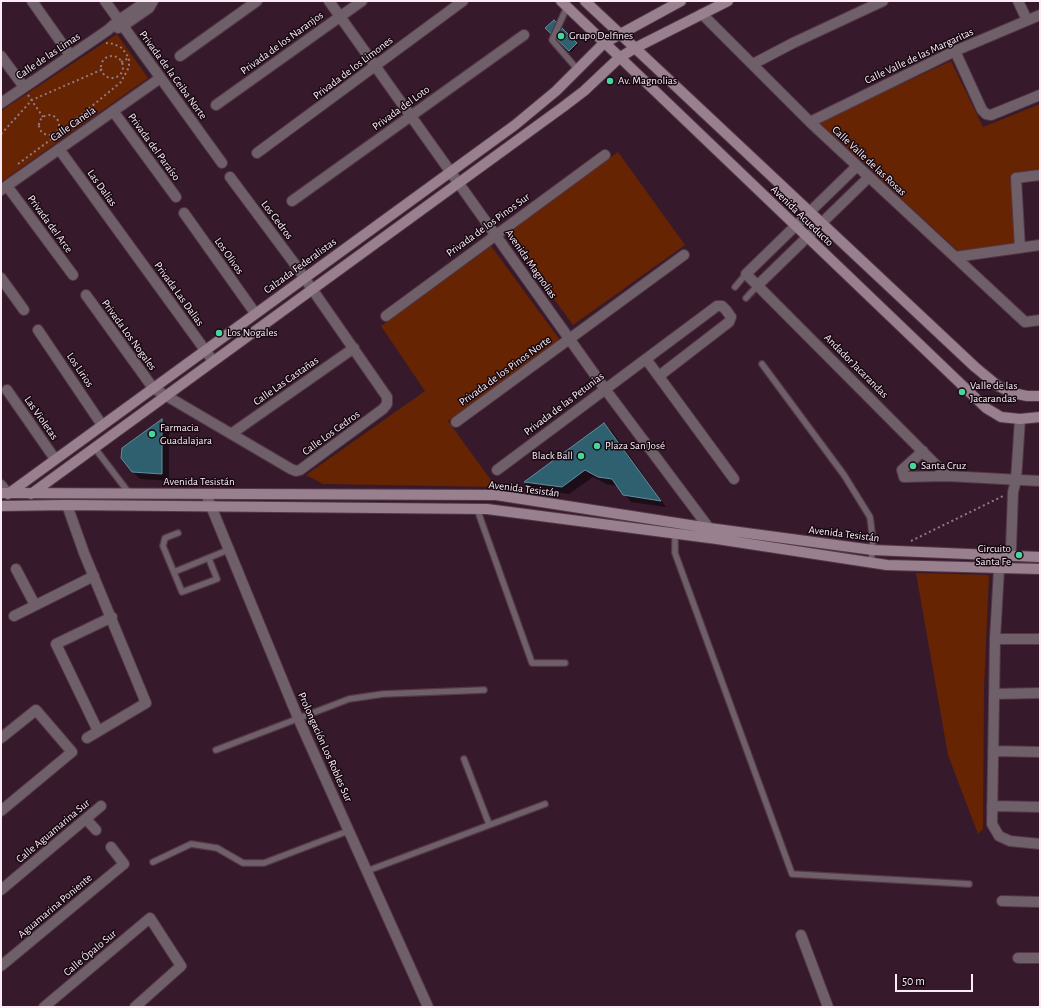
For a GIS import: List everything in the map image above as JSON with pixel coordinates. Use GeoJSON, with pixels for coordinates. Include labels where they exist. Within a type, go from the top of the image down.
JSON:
{"type":"FeatureCollection","features":[{"type":"Feature","properties":{"kind":"street"},"geometry":{"type":"LineString","coordinates":[[32,1],[70,55]]}},
{"type":"Feature","properties":{"kind":"street","name":"Privada de la Ceiba Norte"},"geometry":{"type":"LineString","coordinates":[[105,1],[159,79],[222,163]]}},
{"type":"Feature","properties":{"kind":"street","name":"Calle de las Limas"},"geometry":{"type":"LineString","coordinates":[[121,23],[147,1]]}},
{"type":"Feature","properties":{"kind":"street","name":"Calle de las Limas"},"geometry":{"type":"LineString","coordinates":[[1,103],[108,30],[149,8],[153,1]]}},
{"type":"Feature","properties":{"kind":"street"},"geometry":{"type":"LineString","coordinates":[[180,56],[257,1]]}},
{"type":"Feature","properties":{"kind":"street","name":"Avenida Magnolias"},"geometry":{"type":"LineString","coordinates":[[330,1],[568,338],[717,539]]}},
{"type":"Feature","properties":{"kind":"street","name":"Privada de los Naranjos"},"geometry":{"type":"LineString","coordinates":[[216,105],[362,1]]}},
{"type":"Feature","properties":{"kind":"street","name":"Privada de los Limones"},"geometry":{"type":"LineString","coordinates":[[258,154],[463,1]]}},
{"type":"Feature","properties":{"kind":"street","name":"Avenida Acueducto"},"geometry":{"type":"LineString","coordinates":[[585,1],[975,367],[998,386],[1013,393],[1027,396],[1040,396]]}},
{"type":"Feature","properties":{"kind":"street","name":"Calzada Federalistas"},"geometry":{"type":"LineString","coordinates":[[3,495],[102,425],[514,125],[575,73],[604,43],[619,33],[681,1]]}},
{"type":"Feature","properties":{"kind":"street"},"geometry":{"type":"LineString","coordinates":[[14,506],[584,91],[619,58],[635,48],[728,1]]}},
{"type":"Feature","properties":{"kind":"street"},"geometry":{"type":"LineString","coordinates":[[754,64],[793,43],[883,1]]}},
{"type":"Feature","properties":{"kind":"street"},"geometry":{"type":"LineString","coordinates":[[1018,1],[1027,20]]}},
{"type":"Feature","properties":{"kind":"street","name":"Avenida Acueducto"},"geometry":{"type":"LineString","coordinates":[[564,4],[986,408],[1001,416],[1020,420],[1040,417]]}},
{"type":"Feature","properties":{"kind":"street","name":"Calle Valle de las Rosas"},"geometry":{"type":"LineString","coordinates":[[702,14],[754,64],[810,122],[1025,322],[1040,320]]}},
{"type":"Feature","properties":{"kind":"street","name":"Calle Valle de las Margaritas"},"geometry":{"type":"LineString","coordinates":[[810,122],[955,52],[1040,15]]}},
{"type":"Feature","properties":{"kind":"street","name":"Privada del Loto"},"geometry":{"type":"LineString","coordinates":[[292,201],[524,35]]}},
{"type":"Feature","properties":{"kind":"street"},"geometry":{"type":"LineString","coordinates":[[955,52],[982,110],[991,115],[1040,95]]}},
{"type":"Feature","properties":{"kind":"street"},"geometry":{"type":"LineString","coordinates":[[1,56],[24,87]]}},
{"type":"Feature","properties":{"kind":"street"},"geometry":{"type":"LineString","coordinates":[[575,73],[584,91]]}},
{"type":"Feature","properties":{"kind":"street","name":"Calle Canela"},"geometry":{"type":"LineString","coordinates":[[4,188],[159,79]]}},
{"type":"Feature","properties":{"kind":"street","name":"Privada del Paraíso"},"geometry":{"type":"LineString","coordinates":[[113,111],[176,197]]}},
{"type":"Feature","properties":{"kind":"street"},"geometry":{"type":"LineString","coordinates":[[514,125],[522,136]]}},
{"type":"Feature","properties":{"kind":"street","name":"Las Dalias"},"geometry":{"type":"LineString","coordinates":[[59,149],[126,241]]}},
{"type":"Feature","properties":{"kind":"street","name":"Privada de los Pinos Sur"},"geometry":{"type":"LineString","coordinates":[[386,316],[605,155]]}},
{"type":"Feature","properties":{"kind":"street"},"geometry":{"type":"LineString","coordinates":[[746,274],[857,166]]}},
{"type":"Feature","properties":{"kind":"street"},"geometry":{"type":"LineString","coordinates":[[1020,248],[1016,178],[1040,175]]}},
{"type":"Feature","properties":{"kind":"street","name":"Los Cedros"},"geometry":{"type":"LineString","coordinates":[[230,177],[312,289]]}},
{"type":"Feature","properties":{"kind":"street"},"geometry":{"type":"LineString","coordinates":[[758,285],[869,177]]}},
{"type":"Feature","properties":{"kind":"street","name":"Privada del Arce"},"geometry":{"type":"LineString","coordinates":[[4,188],[72,276]]}},
{"type":"Feature","properties":{"kind":"street","name":"Los Olivos"},"geometry":{"type":"LineString","coordinates":[[184,213],[255,313]]}},
{"type":"Feature","properties":{"kind":"street","name":"Privada Las Dalias"},"geometry":{"type":"LineString","coordinates":[[126,241],[213,361]]}},
{"type":"Feature","properties":{"kind":"street"},"geometry":{"type":"LineString","coordinates":[[955,257],[1040,245]]}},
{"type":"Feature","properties":{"kind":"street"},"geometry":{"type":"LineString","coordinates":[[568,338],[684,255]]}},
{"type":"Feature","properties":{"kind":"street","name":"Andador Jacarandas"},"geometry":{"type":"LineString","coordinates":[[746,274],[947,476]]}},
{"type":"Feature","properties":{"kind":"street"},"geometry":{"type":"LineString","coordinates":[[1,278],[24,310]]}},
{"type":"Feature","properties":{"kind":"street","name":"Calle Los Cedros"},"geometry":{"type":"LineString","coordinates":[[153,388],[291,469],[300,470],[388,404],[386,397],[354,348],[312,289]]}},
{"type":"Feature","properties":{"kind":"street","name":"Privada Los Nogales"},"geometry":{"type":"LineString","coordinates":[[86,295],[153,388]]}},
{"type":"Feature","properties":{"kind":"street","name":"Privada de las Petunias"},"geometry":{"type":"LineString","coordinates":[[497,470],[717,306],[722,306],[730,317],[729,322],[659,376]]}},
{"type":"Feature","properties":{"kind":"street","name":"Los Lirios"},"geometry":{"type":"LineString","coordinates":[[38,330],[102,425]]}},
{"type":"Feature","properties":{"kind":"street","name":"Privada de los Pinos Norte"},"geometry":{"type":"LineString","coordinates":[[456,422],[568,338]]}},
{"type":"Feature","properties":{"kind":"street","name":"Calle Las Castañas"},"geometry":{"type":"LineString","coordinates":[[231,434],[354,348]]}},
{"type":"Feature","properties":{"kind":"street"},"geometry":{"type":"LineString","coordinates":[[646,359],[734,479]]}},
{"type":"Feature","properties":{"kind":"street","name":"Las Violetas"},"geometry":{"type":"LineString","coordinates":[[8,390],[55,459]]}},
{"type":"Feature","properties":{"kind":"street"},"geometry":{"type":"LineString","coordinates":[[1020,420],[1016,480],[1013,492],[1011,549],[999,569],[995,639],[992,824],[999,836],[1010,842],[1040,844]]}},
{"type":"Feature","properties":{"kind":"street"},"geometry":{"type":"LineString","coordinates":[[923,451],[902,470],[904,476],[947,476],[1040,481]]}},
{"type":"Feature","properties":{"kind":"street"},"geometry":{"type":"LineString","coordinates":[[1,484],[3,495]]}},
{"type":"Feature","properties":{"kind":"street","name":"Avenida Tesistán"},"geometry":{"type":"LineString","coordinates":[[3,495],[32,493],[496,495],[709,528],[872,550],[1040,557]]}},
{"type":"Feature","properties":{"kind":"street","name":"Prolongación Los Robles Sur"},"geometry":{"type":"LineString","coordinates":[[206,494],[210,507],[298,718],[428,1007]]}},
{"type":"Feature","properties":{"kind":"street"},"geometry":{"type":"LineString","coordinates":[[383,495],[383,508]]}},
{"type":"Feature","properties":{"kind":"street"},"geometry":{"type":"LineString","coordinates":[[67,505],[94,576],[146,703],[87,738]]}},
{"type":"Feature","properties":{"kind":"street","name":"Avenida Tesistán"},"geometry":{"type":"LineString","coordinates":[[1,506],[67,505],[477,508],[717,539],[872,563],[900,566],[1040,569]]}},
{"type":"Feature","properties":{"kind":"street"},"geometry":{"type":"LineString","coordinates":[[16,569],[35,605]]}},
{"type":"Feature","properties":{"kind":"street"},"geometry":{"type":"LineString","coordinates":[[14,616],[94,576]]}},
{"type":"Feature","properties":{"kind":"street"},"geometry":{"type":"LineString","coordinates":[[98,731],[56,644],[112,617]]}},
{"type":"Feature","properties":{"kind":"street"},"geometry":{"type":"LineString","coordinates":[[995,639],[1040,640]]}},
{"type":"Feature","properties":{"kind":"street"},"geometry":{"type":"LineString","coordinates":[[994,694],[1040,693]]}},
{"type":"Feature","properties":{"kind":"street"},"geometry":{"type":"LineString","coordinates":[[1,738],[36,710],[72,752],[1,811]]}},
{"type":"Feature","properties":{"kind":"street"},"geometry":{"type":"LineString","coordinates":[[993,751],[1040,752]]}},
{"type":"Feature","properties":{"kind":"street","name":"Calle Aguamarina Sur"},"geometry":{"type":"LineString","coordinates":[[1,890],[101,806]]}},
{"type":"Feature","properties":{"kind":"street"},"geometry":{"type":"LineString","coordinates":[[992,806],[1040,807]]}},
{"type":"Feature","properties":{"kind":"street"},"geometry":{"type":"LineString","coordinates":[[86,819],[96,830]]}},
{"type":"Feature","properties":{"kind":"street","name":"Aguamarina Poniente"},"geometry":{"type":"LineString","coordinates":[[1,966],[124,864],[111,847]]}},
{"type":"Feature","properties":{"kind":"street"},"geometry":{"type":"LineString","coordinates":[[1002,901],[1040,902]]}},
{"type":"Feature","properties":{"kind":"street","name":"Calle Ópalo Sur"},"geometry":{"type":"LineString","coordinates":[[44,1007],[150,918],[181,966],[135,1007]]}},
{"type":"Feature","properties":{"kind":"street"},"geometry":{"type":"LineString","coordinates":[[802,935],[828,1007]]}},
{"type":"Feature","properties":{"kind":"street"},"geometry":{"type":"LineString","coordinates":[[1018,958],[1040,958]]}},
{"type":"Feature","properties":{"kind":"lane"},"geometry":{"type":"LineString","coordinates":[[564,4],[552,40],[575,73]]}},
{"type":"Feature","properties":{"kind":"lane"},"geometry":{"type":"LineString","coordinates":[[735,287],[746,274]]}},
{"type":"Feature","properties":{"kind":"lane"},"geometry":{"type":"LineString","coordinates":[[746,298],[758,285]]}},
{"type":"Feature","properties":{"kind":"lane"},"geometry":{"type":"LineString","coordinates":[[762,364],[844,475],[870,517],[872,563]]}},
{"type":"Feature","properties":{"kind":"lane"},"geometry":{"type":"LineString","coordinates":[[94,447],[129,494]]}},
{"type":"Feature","properties":{"kind":"lane"},"geometry":{"type":"LineString","coordinates":[[477,508],[532,663],[565,663]]}},
{"type":"Feature","properties":{"kind":"lane"},"geometry":{"type":"LineString","coordinates":[[178,533],[165,538],[163,546],[182,592],[217,579],[209,559]]}},
{"type":"Feature","properties":{"kind":"lane"},"geometry":{"type":"LineString","coordinates":[[675,534],[675,553],[792,874],[969,884]]}},
{"type":"Feature","properties":{"kind":"lane"},"geometry":{"type":"LineString","coordinates":[[174,572],[228,550]]}},
{"type":"Feature","properties":{"kind":"lane"},"geometry":{"type":"LineString","coordinates":[[216,750],[348,699],[383,694],[484,690]]}},
{"type":"Feature","properties":{"kind":"lane"},"geometry":{"type":"LineString","coordinates":[[464,759],[489,824]]}},
{"type":"Feature","properties":{"kind":"lane"},"geometry":{"type":"LineString","coordinates":[[367,871],[545,804]]}},
{"type":"Feature","properties":{"kind":"lane"},"geometry":{"type":"LineString","coordinates":[[153,862],[191,844],[217,848],[243,863],[264,863],[348,831]]}},
{"type":"Feature","properties":{"kind":"path"},"geometry":{"type":"LineString","coordinates":[[14,168],[121,82],[129,67],[129,58],[122,48],[114,44],[101,43]]}},
{"type":"Feature","properties":{"kind":"path"},"geometry":{"type":"LineString","coordinates":[[109,56],[116,57],[121,62],[121,72],[116,77],[106,76],[101,70],[103,60],[109,56]]}},
{"type":"Feature","properties":{"kind":"path"},"geometry":{"type":"LineString","coordinates":[[121,62],[129,58]]}},
{"type":"Feature","properties":{"kind":"path"},"geometry":{"type":"LineString","coordinates":[[1,134],[32,100],[101,70]]}},
{"type":"Feature","properties":{"kind":"path"},"geometry":{"type":"LineString","coordinates":[[32,100],[43,117]]}},
{"type":"Feature","properties":{"kind":"path"},"geometry":{"type":"LineString","coordinates":[[43,117],[53,116],[58,120],[59,127],[56,134]]}},
{"type":"Feature","properties":{"kind":"path"},"geometry":{"type":"LineString","coordinates":[[43,117],[39,125],[42,131],[46,134],[56,134]]}},
{"type":"Feature","properties":{"kind":"path"},"geometry":{"type":"LineString","coordinates":[[905,544],[1013,492]]}},
{"type":"Feature","properties":{"kind":"shaded area"},"geometry":{"type":"Polygon","coordinates":[[[117,34],[148,78],[1,182],[1,111],[117,34]]]}},
{"type":"Feature","properties":{"kind":"shaded area"},"geometry":{"type":"Polygon","coordinates":[[[951,61],[983,127],[1040,104],[1040,169],[1013,174],[1016,243],[959,252],[819,122],[951,61]]]}},
{"type":"Feature","properties":{"kind":"shaded area"},"geometry":{"type":"Polygon","coordinates":[[[618,152],[685,245],[573,325],[506,233],[618,152]]]}},
{"type":"Feature","properties":{"kind":"shaded area"},"geometry":{"type":"Polygon","coordinates":[[[491,246],[560,340],[448,421],[496,487],[323,484],[306,475],[425,391],[381,326],[491,246]]]}},
{"type":"Feature","properties":{"kind":"shaded area"},"geometry":{"type":"Polygon","coordinates":[[[916,573],[989,575],[984,689],[983,829],[978,834],[948,755],[916,573]]]}},
{"type":"Feature","properties":{"kind":"building","name":"Grupo Delfines"},"geometry":{"type":"Polygon","coordinates":[[[554,20],[577,43],[569,51],[545,28],[554,20]]]}},
{"type":"Feature","properties":{"kind":"building","name":"Farmacia Guadalajara"},"geometry":{"type":"Polygon","coordinates":[[[162,419],[162,474],[132,472],[121,458],[122,448],[162,419]]]}},
{"type":"Feature","properties":{"kind":"building","name":"Plaza San José"},"geometry":{"type":"Polygon","coordinates":[[[604,423],[661,501],[623,495],[612,479],[598,477],[585,470],[562,487],[524,482],[604,423]]]}},
{"type":"Feature","properties":{"kind":"place","name":"Grupo Delfines"},"geometry":{"type":"Point","coordinates":[561,36]}},
{"type":"Feature","properties":{"kind":"place","name":"Av. Magnolias"},"geometry":{"type":"Point","coordinates":[610,81]}},
{"type":"Feature","properties":{"kind":"place","name":"Los Nogales"},"geometry":{"type":"Point","coordinates":[219,333]}},
{"type":"Feature","properties":{"kind":"place","name":"Valle de las Jacarandas"},"geometry":{"type":"Point","coordinates":[962,392]}},
{"type":"Feature","properties":{"kind":"place","name":"Farmacia Guadalajara"},"geometry":{"type":"Point","coordinates":[152,434]}},
{"type":"Feature","properties":{"kind":"place","name":"Plaza San José"},"geometry":{"type":"Point","coordinates":[597,446]}},
{"type":"Feature","properties":{"kind":"place","name":"Black Ball"},"geometry":{"type":"Point","coordinates":[581,456]}},
{"type":"Feature","properties":{"kind":"place","name":"Santa Cruz"},"geometry":{"type":"Point","coordinates":[913,466]}},
{"type":"Feature","properties":{"kind":"place","name":"Circuito Santa Fe"},"geometry":{"type":"Point","coordinates":[1019,555]}}]}
